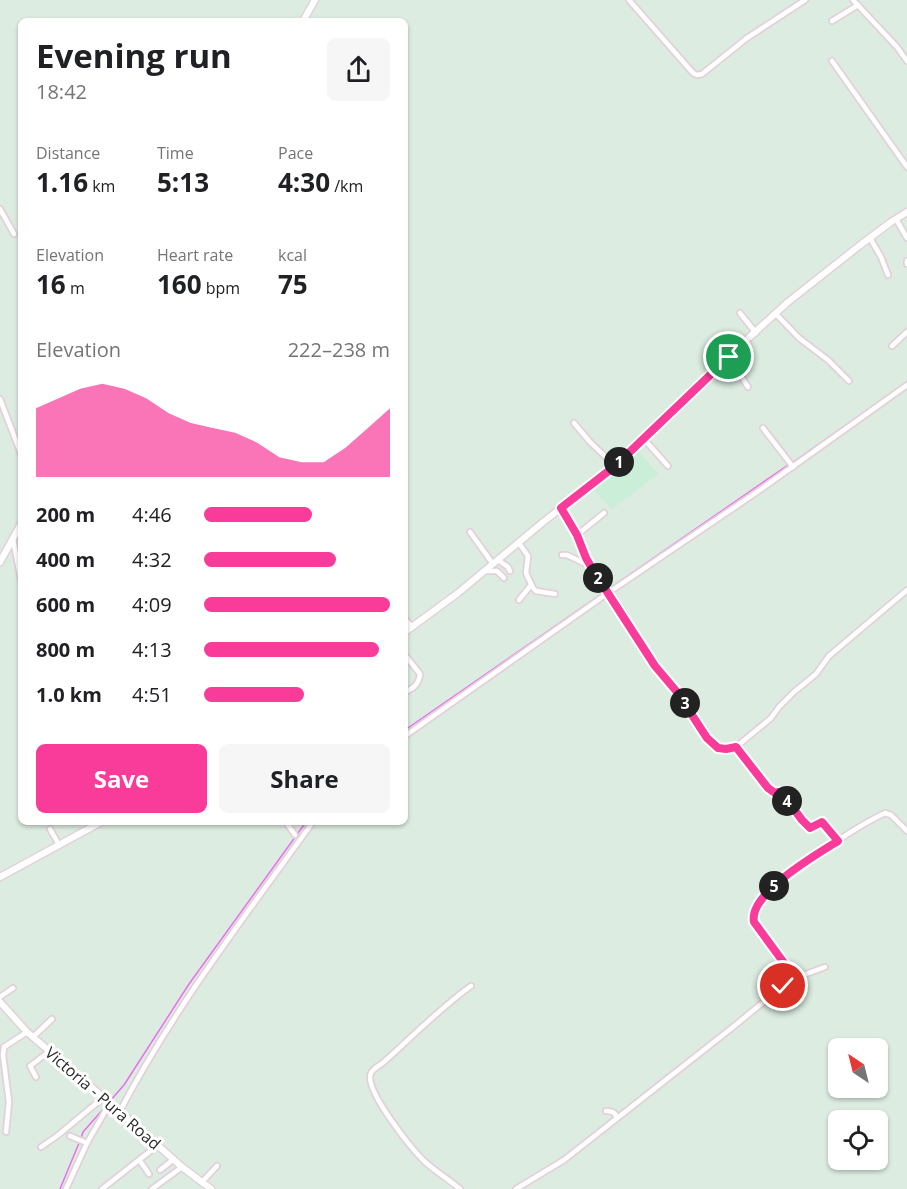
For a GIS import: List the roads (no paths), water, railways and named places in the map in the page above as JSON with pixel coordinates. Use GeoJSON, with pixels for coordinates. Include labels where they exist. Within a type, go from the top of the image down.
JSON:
{"type":"FeatureCollection","features":[{"type":"Feature","properties":{"kind":"street"},"geometry":{"type":"LineString","coordinates":[[305,18],[315,0]]}},
{"type":"Feature","properties":{"kind":"street"},"geometry":{"type":"LineString","coordinates":[[629,0],[697,75],[702,74],[747,38],[806,0]]}},
{"type":"Feature","properties":{"kind":"street"},"geometry":{"type":"LineString","coordinates":[[853,0],[907,61]]}},
{"type":"Feature","properties":{"kind":"street"},"geometry":{"type":"LineString","coordinates":[[832,21],[858,5]]}},
{"type":"Feature","properties":{"kind":"street"},"geometry":{"type":"LineString","coordinates":[[832,61],[907,167]]}},
{"type":"Feature","properties":{"kind":"street"},"geometry":{"type":"LineString","coordinates":[[0,209],[14,234]]}},
{"type":"Feature","properties":{"kind":"street"},"geometry":{"type":"LineString","coordinates":[[408,630],[458,593],[615,466],[788,302],[907,212]]}},
{"type":"Feature","properties":{"kind":"street"},"geometry":{"type":"LineString","coordinates":[[896,219],[907,238]]}},
{"type":"Feature","properties":{"kind":"street"},"geometry":{"type":"LineString","coordinates":[[870,238],[888,275]]}},
{"type":"Feature","properties":{"kind":"street"},"geometry":{"type":"LineString","coordinates":[[740,313],[756,333]]}},
{"type":"Feature","properties":{"kind":"street"},"geometry":{"type":"LineString","coordinates":[[776,314],[794,334],[828,360],[849,381]]}},
{"type":"Feature","properties":{"kind":"street"},"geometry":{"type":"LineString","coordinates":[[892,346],[907,332]]}},
{"type":"Feature","properties":{"kind":"street"},"geometry":{"type":"LineString","coordinates":[[729,357],[748,387]]}},
{"type":"Feature","properties":{"kind":"street"},"geometry":{"type":"LineString","coordinates":[[408,733],[907,386]]}},
{"type":"Feature","properties":{"kind":"street"},"geometry":{"type":"LineString","coordinates":[[0,400],[18,446]]}},
{"type":"Feature","properties":{"kind":"street"},"geometry":{"type":"LineString","coordinates":[[574,423],[615,466]]}},
{"type":"Feature","properties":{"kind":"street"},"geometry":{"type":"LineString","coordinates":[[762,428],[793,467]]}},
{"type":"Feature","properties":{"kind":"street"},"geometry":{"type":"LineString","coordinates":[[644,439],[668,466]]}},
{"type":"Feature","properties":{"kind":"street"},"geometry":{"type":"LineString","coordinates":[[561,508],[577,535],[588,563],[655,666],[677,692],[707,738],[718,748],[736,747],[771,718],[794,692],[816,674],[830,656],[907,590]]}},
{"type":"Feature","properties":{"kind":"street"},"geometry":{"type":"LineString","coordinates":[[577,535],[604,513]]}},
{"type":"Feature","properties":{"kind":"street"},"geometry":{"type":"LineString","coordinates":[[0,562],[18,530]]}},
{"type":"Feature","properties":{"kind":"street"},"geometry":{"type":"LineString","coordinates":[[470,532],[495,562],[508,567],[510,571]]}},
{"type":"Feature","properties":{"kind":"street"},"geometry":{"type":"LineString","coordinates":[[13,539],[18,565]]}},
{"type":"Feature","properties":{"kind":"street"},"geometry":{"type":"LineString","coordinates":[[519,543],[528,556],[526,573],[531,585],[536,591],[555,594]]}},
{"type":"Feature","properties":{"kind":"street"},"geometry":{"type":"LineString","coordinates":[[562,555],[588,563]]}},
{"type":"Feature","properties":{"kind":"street"},"geometry":{"type":"LineString","coordinates":[[485,570],[497,571],[504,578]]}},
{"type":"Feature","properties":{"kind":"street"},"geometry":{"type":"LineString","coordinates":[[519,600],[531,585]]}},
{"type":"Feature","properties":{"kind":"street"},"geometry":{"type":"LineString","coordinates":[[408,622],[412,627]]}},
{"type":"Feature","properties":{"kind":"street"},"geometry":{"type":"LineString","coordinates":[[408,659],[420,674],[415,688],[408,691]]}},
{"type":"Feature","properties":{"kind":"street"},"geometry":{"type":"LineString","coordinates":[[736,747],[768,788],[775,793],[782,793],[810,828],[822,822],[838,841]]}},
{"type":"Feature","properties":{"kind":"street"},"geometry":{"type":"LineString","coordinates":[[792,975],[754,922],[753,912],[769,890],[784,876],[885,813],[891,815],[907,831]]}},
{"type":"Feature","properties":{"kind":"street"},"geometry":{"type":"LineString","coordinates":[[0,877],[91,825]]}},
{"type":"Feature","properties":{"kind":"street"},"geometry":{"type":"LineString","coordinates":[[288,825],[295,835]]}},
{"type":"Feature","properties":{"kind":"street"},"geometry":{"type":"LineString","coordinates":[[120,1111],[142,1068],[174,1017],[311,825]]}},
{"type":"Feature","properties":{"kind":"street"},"geometry":{"type":"LineString","coordinates":[[50,829],[59,845]]}},
{"type":"Feature","properties":{"kind":"street"},"geometry":{"type":"LineString","coordinates":[[516,1189],[564,1160],[742,1020],[783,986],[792,975],[806,974],[825,967]]}},
{"type":"Feature","properties":{"kind":"street"},"geometry":{"type":"LineString","coordinates":[[460,1189],[424,1161],[401,1135],[381,1104],[370,1074],[471,986]]}},
{"type":"Feature","properties":{"kind":"street"},"geometry":{"type":"LineString","coordinates":[[0,997],[13,988]]}},
{"type":"Feature","properties":{"kind":"street","name":"Victoria - Pura Road"},"geometry":{"type":"LineString","coordinates":[[0,1002],[27,1032],[182,1167],[211,1189]]}},
{"type":"Feature","properties":{"kind":"street"},"geometry":{"type":"LineString","coordinates":[[33,1037],[52,1019]]}},
{"type":"Feature","properties":{"kind":"street"},"geometry":{"type":"LineString","coordinates":[[6,1132],[9,1102],[2,1047],[27,1032]]}},
{"type":"Feature","properties":{"kind":"street"},"geometry":{"type":"LineString","coordinates":[[36,1077],[30,1066],[50,1051]]}},
{"type":"Feature","properties":{"kind":"street"},"geometry":{"type":"LineString","coordinates":[[40,1147],[104,1097]]}},
{"type":"Feature","properties":{"kind":"street"},"geometry":{"type":"LineString","coordinates":[[66,1189],[87,1143],[110,1102]]}},
{"type":"Feature","properties":{"kind":"street"},"geometry":{"type":"LineString","coordinates":[[606,1112],[615,1113],[617,1118]]}},
{"type":"Feature","properties":{"kind":"street"},"geometry":{"type":"LineString","coordinates":[[70,1136],[87,1143]]}},
{"type":"Feature","properties":{"kind":"street"},"geometry":{"type":"LineString","coordinates":[[102,1189],[158,1145]]}},
{"type":"Feature","properties":{"kind":"street"},"geometry":{"type":"LineString","coordinates":[[160,1170],[174,1159]]}},
{"type":"Feature","properties":{"kind":"street"},"geometry":{"type":"LineString","coordinates":[[140,1161],[149,1174]]}},
{"type":"Feature","properties":{"kind":"street"},"geometry":{"type":"LineString","coordinates":[[202,1182],[217,1166]]}},
{"type":"Feature","properties":{"kind":"street"},"geometry":{"type":"LineString","coordinates":[[152,1189],[182,1167]]}},
{"type":"Feature","properties":{"kind":"waterway"},"geometry":{"type":"LineString","coordinates":[[792,463],[901,386]]}},
{"type":"Feature","properties":{"kind":"waterway"},"geometry":{"type":"LineString","coordinates":[[408,728],[788,465]]}},
{"type":"Feature","properties":{"kind":"waterway"},"geometry":{"type":"LineString","coordinates":[[110,1101],[124,1085],[189,984],[304,825]]}},
{"type":"Feature","properties":{"kind":"waterway"},"geometry":{"type":"LineString","coordinates":[[81,1138],[83,1132],[105,1107]]}},
{"type":"Feature","properties":{"kind":"waterway"},"geometry":{"type":"LineString","coordinates":[[60,1189],[79,1143]]}}]}
